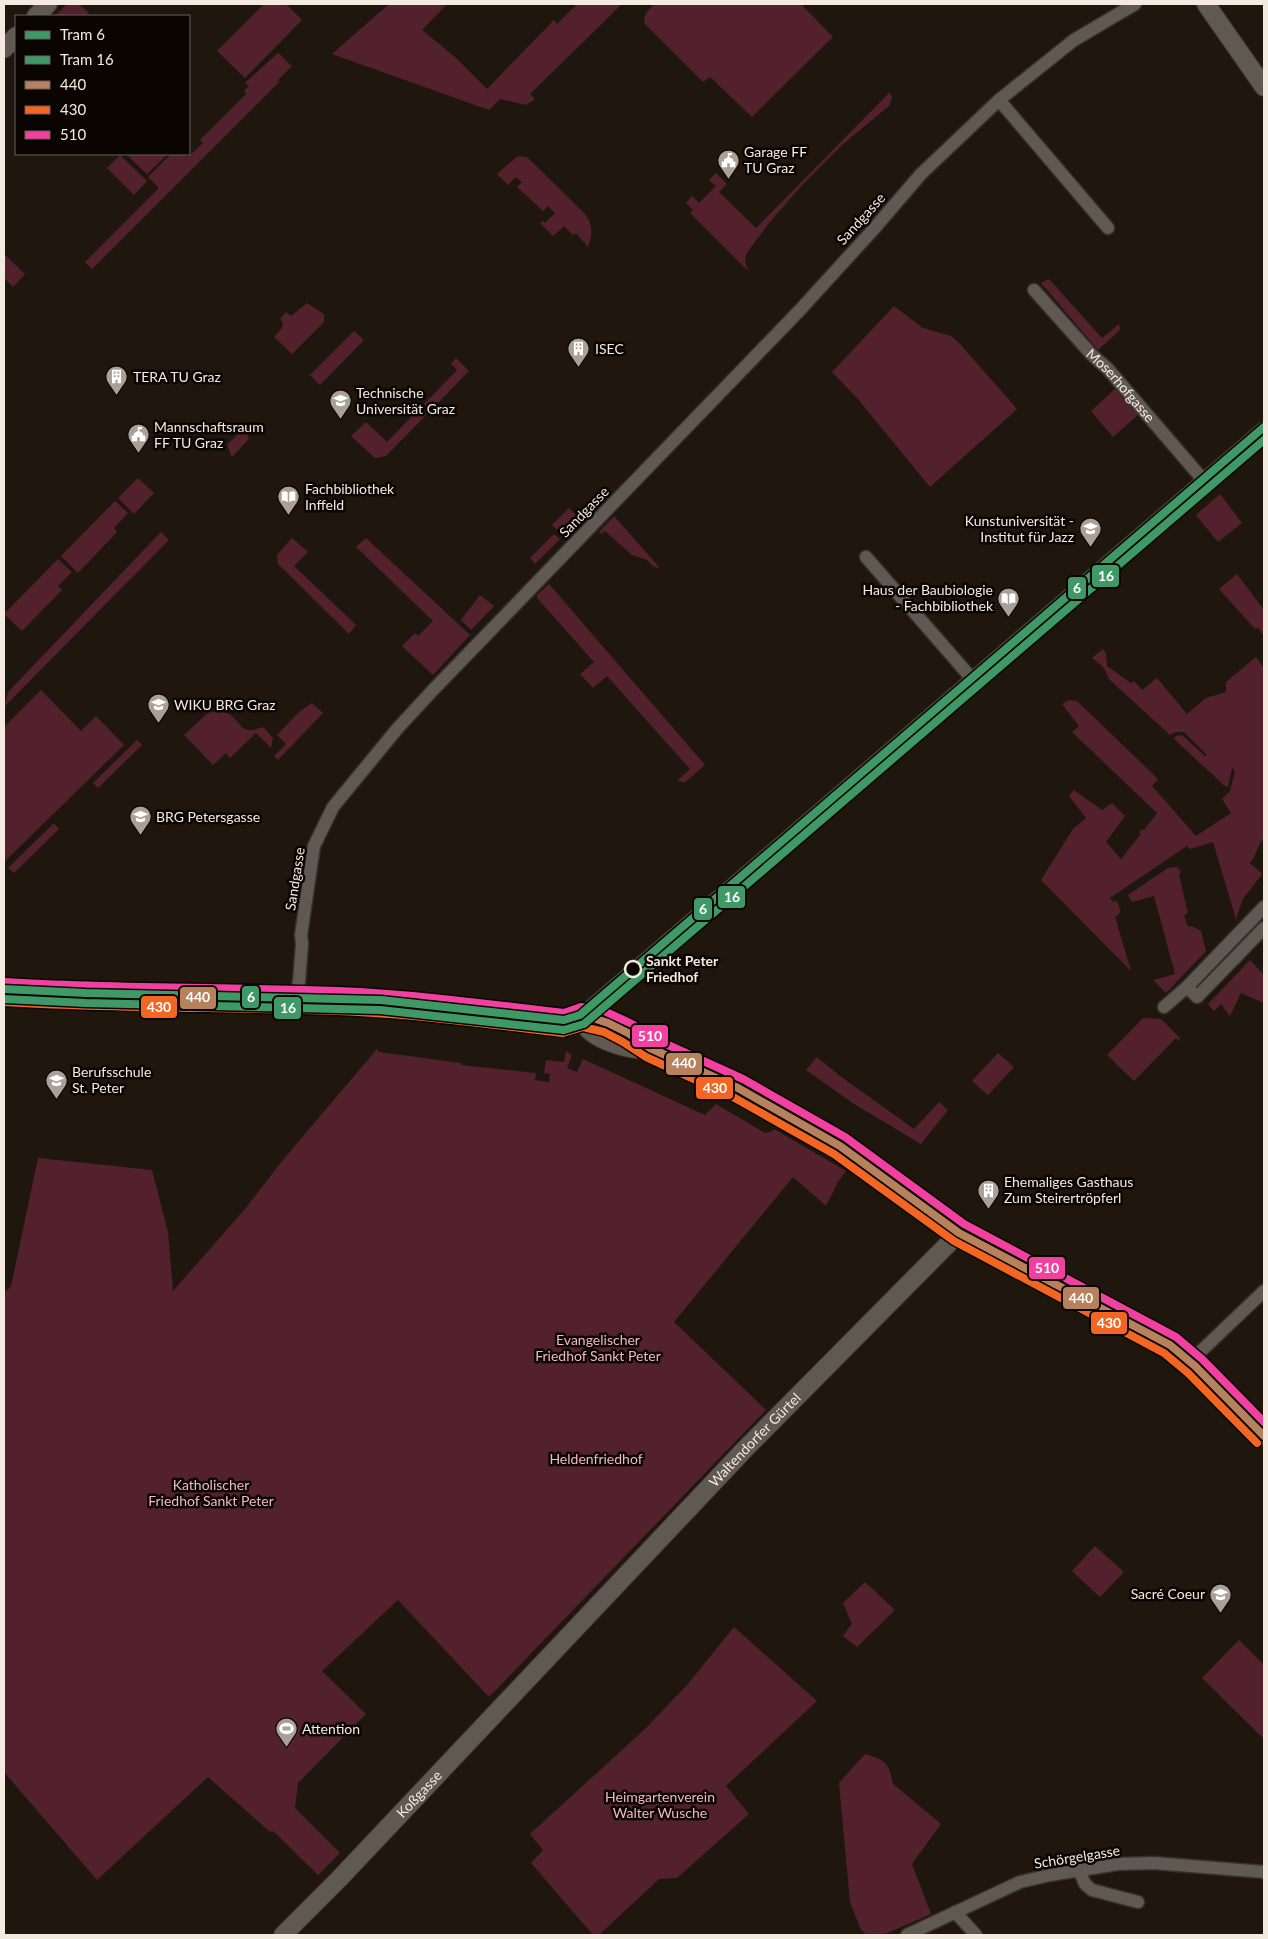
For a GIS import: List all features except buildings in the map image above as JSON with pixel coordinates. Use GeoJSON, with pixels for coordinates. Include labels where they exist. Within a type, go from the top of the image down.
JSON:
{"type":"FeatureCollection","features":[{"type":"Feature","properties":{"kind":"main road"},"geometry":{"type":"LineString","coordinates":[[1206,4],[1264,85]]}},
{"type":"Feature","properties":{"kind":"main road"},"geometry":{"type":"LineString","coordinates":[[4,49],[15,37]]}},
{"type":"Feature","properties":{"kind":"main road"},"geometry":{"type":"LineString","coordinates":[[4,992],[150,998],[382,1003],[564,1023],[582,1017],[1264,431]]}},
{"type":"Feature","properties":{"kind":"main road"},"geometry":{"type":"LineString","coordinates":[[582,1017],[608,1024],[639,1039],[650,1048],[738,1088],[808,1127],[840,1146],[959,1234],[1103,1308],[1170,1346],[1188,1360],[1264,1436]]}},
{"type":"Feature","properties":{"kind":"main road","name":"Waltendorfer Gürtel"},"geometry":{"type":"LineString","coordinates":[[554,1651],[745,1449],[959,1234]]}},
{"type":"Feature","properties":{"kind":"main road","name":"Koßgasse"},"geometry":{"type":"LineString","coordinates":[[283,1935],[339,1879],[554,1651]]}},
{"type":"Feature","properties":{"kind":"street","name":"Sandgasse"},"geometry":{"type":"LineString","coordinates":[[295,1000],[299,982],[301,935],[314,846],[337,800],[433,690],[799,311],[921,174],[999,100],[1074,40],[1135,4]]}},
{"type":"Feature","properties":{"kind":"street"},"geometry":{"type":"LineString","coordinates":[[999,100],[1108,228]]}},
{"type":"Feature","properties":{"kind":"street","name":"Moserhofgasse"},"geometry":{"type":"LineString","coordinates":[[1034,290],[1092,355],[1108,369],[1205,482]]}},
{"type":"Feature","properties":{"kind":"street"},"geometry":{"type":"LineString","coordinates":[[866,557],[974,681]]}},
{"type":"Feature","properties":{"kind":"street"},"geometry":{"type":"LineString","coordinates":[[1164,1007],[1222,953],[1264,908]]}},
{"type":"Feature","properties":{"kind":"street"},"geometry":{"type":"LineString","coordinates":[[1187,987],[1197,997],[1264,928]]}},
{"type":"Feature","properties":{"kind":"street"},"geometry":{"type":"LineString","coordinates":[[1222,953],[1234,959]]}},
{"type":"Feature","properties":{"kind":"street"},"geometry":{"type":"LineString","coordinates":[[1188,1360],[1264,1291]]}},
{"type":"Feature","properties":{"kind":"street","name":"Schörgelgasse"},"geometry":{"type":"LineString","coordinates":[[907,1935],[1020,1882],[1079,1870],[1118,1864],[1154,1863],[1264,1872]]}},
{"type":"Feature","properties":{"kind":"street"},"geometry":{"type":"LineString","coordinates":[[1079,1870],[1085,1884],[1092,1890],[1138,1902]]}},
{"type":"Feature","properties":{"kind":"street"},"geometry":{"type":"LineString","coordinates":[[955,1912],[976,1935]]}},
{"type":"Feature","properties":{"kind":"green space"},"geometry":{"type":"Polygon","coordinates":[[[67,4],[79,4],[89,13],[86,15],[56,15],[67,4]]]}},
{"type":"Feature","properties":{"kind":"green space"},"geometry":{"type":"Polygon","coordinates":[[[264,4],[286,4],[302,20],[245,78],[217,51],[264,4]]]}},
{"type":"Feature","properties":{"kind":"green space"},"geometry":{"type":"Polygon","coordinates":[[[389,4],[447,4],[422,30],[455,57],[487,89],[554,20],[557,24],[577,4],[622,4],[530,94],[535,99],[526,105],[500,99],[489,110],[332,54],[389,4]]]}},
{"type":"Feature","properties":{"kind":"green space"},"geometry":{"type":"Polygon","coordinates":[[[654,4],[801,4],[833,37],[752,117],[710,77],[703,82],[645,24],[645,15],[654,4]]]}},
{"type":"Feature","properties":{"kind":"green space"},"geometry":{"type":"Polygon","coordinates":[[[278,53],[292,66],[278,80],[279,82],[92,269],[85,262],[159,188],[148,177],[170,155],[185,155],[188,157],[203,143],[200,140],[246,94],[244,91],[249,86],[245,83],[278,53]]]}},
{"type":"Feature","properties":{"kind":"green space"},"geometry":{"type":"Polygon","coordinates":[[[890,92],[892,98],[889,106],[842,145],[804,183],[769,223],[746,254],[745,261],[748,271],[690,213],[693,210],[686,203],[692,196],[699,203],[716,186],[709,180],[716,173],[727,184],[719,192],[756,228],[890,92]]]}},
{"type":"Feature","properties":{"kind":"green space"},"geometry":{"type":"Polygon","coordinates":[[[120,155],[147,181],[134,195],[107,168],[120,155]]]}},
{"type":"Feature","properties":{"kind":"green space"},"geometry":{"type":"Polygon","coordinates":[[[127,155],[167,155],[147,174],[127,155]]]}},
{"type":"Feature","properties":{"kind":"green space"},"geometry":{"type":"Polygon","coordinates":[[[518,156],[527,157],[585,214],[590,222],[591,230],[588,247],[576,233],[573,235],[564,226],[553,236],[540,223],[543,221],[545,223],[555,213],[548,206],[543,211],[517,187],[522,182],[516,177],[508,185],[497,174],[518,156]]]}},
{"type":"Feature","properties":{"kind":"green space"},"geometry":{"type":"Polygon","coordinates":[[[4,254],[25,274],[13,287],[4,278],[4,254]]]}},
{"type":"Feature","properties":{"kind":"green space"},"geometry":{"type":"Polygon","coordinates":[[[1049,279],[1102,338],[1119,324],[1120,330],[1098,350],[1041,283],[1049,279]]]}},
{"type":"Feature","properties":{"kind":"green space"},"geometry":{"type":"Polygon","coordinates":[[[307,303],[324,314],[324,322],[292,354],[274,337],[282,328],[283,323],[280,319],[286,312],[291,316],[307,303]]]}},
{"type":"Feature","properties":{"kind":"green space"},"geometry":{"type":"Polygon","coordinates":[[[894,306],[923,328],[951,336],[1017,409],[930,487],[857,398],[832,372],[894,306]]]}},
{"type":"Feature","properties":{"kind":"green space"},"geometry":{"type":"Polygon","coordinates":[[[354,331],[364,340],[320,385],[310,375],[354,331]]]}},
{"type":"Feature","properties":{"kind":"green space"},"geometry":{"type":"Polygon","coordinates":[[[456,358],[469,371],[386,456],[375,458],[351,436],[366,422],[387,442],[457,370],[451,364],[456,358]]]}},
{"type":"Feature","properties":{"kind":"green space"},"geometry":{"type":"Polygon","coordinates":[[[1115,389],[1138,415],[1113,437],[1091,411],[1115,389]]]}},
{"type":"Feature","properties":{"kind":"green space"},"geometry":{"type":"Polygon","coordinates":[[[244,428],[249,439],[232,457],[227,445],[244,428]]]}},
{"type":"Feature","properties":{"kind":"green space"},"geometry":{"type":"Polygon","coordinates":[[[138,478],[154,493],[134,514],[118,498],[138,478]]]}},
{"type":"Feature","properties":{"kind":"green space"},"geometry":{"type":"Polygon","coordinates":[[[1220,494],[1242,523],[1218,542],[1196,515],[1220,494]]]}},
{"type":"Feature","properties":{"kind":"green space"},"geometry":{"type":"Polygon","coordinates":[[[115,501],[128,513],[114,528],[117,532],[78,573],[61,556],[115,501]]]}},
{"type":"Feature","properties":{"kind":"green space"},"geometry":{"type":"Polygon","coordinates":[[[569,508],[579,518],[563,535],[552,525],[569,508]]]}},
{"type":"Feature","properties":{"kind":"green space"},"geometry":{"type":"Polygon","coordinates":[[[614,516],[660,568],[654,567],[647,560],[632,555],[605,531],[602,534],[599,532],[614,516]]]}},
{"type":"Feature","properties":{"kind":"green space"},"geometry":{"type":"Polygon","coordinates":[[[161,532],[169,540],[4,707],[8,692],[161,532]]]}},
{"type":"Feature","properties":{"kind":"green space"},"geometry":{"type":"Polygon","coordinates":[[[554,534],[560,539],[535,564],[530,558],[554,534]]]}},
{"type":"Feature","properties":{"kind":"green space"},"geometry":{"type":"Polygon","coordinates":[[[292,538],[308,552],[294,566],[356,625],[349,634],[278,564],[277,555],[292,538]]]}},
{"type":"Feature","properties":{"kind":"green space"},"geometry":{"type":"Polygon","coordinates":[[[366,538],[470,635],[433,675],[402,646],[415,633],[418,636],[433,621],[356,547],[366,538]]]}},
{"type":"Feature","properties":{"kind":"green space"},"geometry":{"type":"Polygon","coordinates":[[[58,559],[72,572],[58,586],[62,590],[22,631],[4,614],[58,559]]]}},
{"type":"Feature","properties":{"kind":"green space"},"geometry":{"type":"Polygon","coordinates":[[[1237,574],[1264,610],[1264,636],[1258,628],[1255,629],[1219,589],[1237,574]]]}},
{"type":"Feature","properties":{"kind":"green space"},"geometry":{"type":"Polygon","coordinates":[[[549,584],[705,765],[685,782],[677,781],[690,769],[607,676],[593,688],[580,674],[594,662],[537,598],[537,595],[549,584]]]}},
{"type":"Feature","properties":{"kind":"green space"},"geometry":{"type":"Polygon","coordinates":[[[480,595],[494,606],[471,630],[461,620],[480,595]]]}},
{"type":"Feature","properties":{"kind":"green space"},"geometry":{"type":"Polygon","coordinates":[[[1103,649],[1106,653],[1107,666],[1131,683],[1134,681],[1142,690],[1157,678],[1187,714],[1206,698],[1226,692],[1226,682],[1256,657],[1264,668],[1264,838],[1250,863],[1262,874],[1243,899],[1236,919],[1213,842],[1190,849],[1187,846],[1110,898],[1113,902],[1117,901],[1121,912],[1115,917],[1131,971],[1041,880],[1073,829],[1086,818],[1069,796],[1074,790],[1102,810],[1112,803],[1125,816],[1106,842],[1121,859],[1141,834],[1139,833],[1142,829],[1144,830],[1157,813],[1072,732],[1079,726],[1062,704],[1069,700],[1077,701],[1158,779],[1152,786],[1196,836],[1231,813],[1222,799],[1230,791],[1235,771],[1232,768],[1228,787],[1225,786],[1174,739],[1176,736],[1182,735],[1205,756],[1207,755],[1184,732],[1176,732],[1170,735],[1109,679],[1104,668],[1092,658],[1103,649]]]}},
{"type":"Feature","properties":{"kind":"green space"},"geometry":{"type":"Polygon","coordinates":[[[41,690],[81,731],[96,716],[124,745],[4,862],[4,727],[41,690]]]}},
{"type":"Feature","properties":{"kind":"green space"},"geometry":{"type":"Polygon","coordinates":[[[312,703],[323,713],[278,760],[274,756],[286,744],[277,735],[299,712],[312,703]]]}},
{"type":"Feature","properties":{"kind":"green space"},"geometry":{"type":"Polygon","coordinates":[[[217,711],[229,714],[245,729],[250,730],[263,727],[273,738],[271,748],[256,733],[230,758],[226,753],[213,765],[184,735],[208,713],[217,711]]]}},
{"type":"Feature","properties":{"kind":"green space"},"geometry":{"type":"Polygon","coordinates":[[[137,740],[142,745],[98,788],[93,783],[137,740]]]}},
{"type":"Feature","properties":{"kind":"green space"},"geometry":{"type":"Polygon","coordinates":[[[54,823],[59,829],[14,873],[8,868],[54,823]]]}},
{"type":"Feature","properties":{"kind":"green space"},"geometry":{"type":"Polygon","coordinates":[[[1177,867],[1181,872],[1179,875],[1188,913],[1184,915],[1188,927],[1192,926],[1201,931],[1206,951],[1166,993],[1153,980],[1175,974],[1154,896],[1132,902],[1128,895],[1168,868],[1177,867]]]}},
{"type":"Feature","properties":{"kind":"green space"},"geometry":{"type":"Polygon","coordinates":[[[1250,960],[1264,975],[1264,1003],[1241,993],[1230,1016],[1221,1004],[1214,1011],[1208,1004],[1250,960]]]}},
{"type":"Feature","properties":{"kind":"green space"},"geometry":{"type":"Polygon","coordinates":[[[1143,1018],[1161,1019],[1180,1038],[1179,1041],[1176,1038],[1134,1081],[1107,1055],[1143,1018]]]}},
{"type":"Feature","properties":{"kind":"green space","name":"Katholischer Friedhof Sankt Peter"},"geometry":{"type":"Polygon","coordinates":[[[377,1049],[379,1052],[461,1063],[461,1065],[536,1073],[535,1080],[549,1082],[550,1074],[544,1073],[546,1060],[564,1062],[566,1051],[572,1055],[567,1068],[577,1072],[583,1059],[705,1115],[716,1104],[765,1133],[771,1132],[774,1129],[846,1171],[826,1206],[793,1177],[674,1322],[766,1410],[490,1696],[398,1600],[322,1671],[366,1714],[298,1783],[295,1808],[340,1853],[318,1875],[273,1831],[270,1832],[208,1777],[97,1880],[4,1772],[4,1293],[11,1286],[38,1158],[152,1170],[168,1232],[173,1291],[245,1209],[282,1161],[377,1049]]]}},
{"type":"Feature","properties":{"kind":"green space"},"geometry":{"type":"Polygon","coordinates":[[[998,1053],[1014,1067],[988,1095],[972,1081],[998,1053]]]}},
{"type":"Feature","properties":{"kind":"green space"},"geometry":{"type":"Polygon","coordinates":[[[817,1057],[840,1076],[914,1129],[939,1102],[948,1110],[921,1144],[854,1104],[806,1070],[817,1057]]]}},
{"type":"Feature","properties":{"kind":"green space"},"geometry":{"type":"Polygon","coordinates":[[[1095,1546],[1124,1572],[1100,1597],[1072,1571],[1095,1546]]]}},
{"type":"Feature","properties":{"kind":"green space"},"geometry":{"type":"Polygon","coordinates":[[[865,1582],[895,1610],[857,1647],[843,1636],[852,1624],[843,1603],[865,1582]]]}},
{"type":"Feature","properties":{"kind":"green space","name":"Heimgartenverein Walter Wusche"},"geometry":{"type":"Polygon","coordinates":[[[734,1627],[817,1701],[726,1786],[749,1814],[677,1878],[659,1879],[599,1935],[593,1935],[531,1863],[543,1850],[530,1834],[646,1728],[687,1685],[734,1627]]]}},
{"type":"Feature","properties":{"kind":"green space"},"geometry":{"type":"Polygon","coordinates":[[[1239,1640],[1264,1665],[1264,1739],[1202,1678],[1239,1640]]]}},
{"type":"Feature","properties":{"kind":"green space"},"geometry":{"type":"Polygon","coordinates":[[[865,1754],[878,1758],[885,1763],[890,1771],[893,1784],[941,1824],[912,1864],[931,1914],[883,1935],[867,1935],[861,1930],[850,1902],[839,1783],[865,1754]]]}},
{"type":"Feature","properties":{"kind":"tram line","name":"6"},"geometry":{"type":"LineString","coordinates":[[4,989],[86,993],[381,1000],[564,1020],[580,1015],[1264,427]]}},
{"type":"Feature","properties":{"kind":"tram line","name":"16"},"geometry":{"type":"LineString","coordinates":[[4,999],[86,1003],[380,1010],[564,1030],[584,1024],[1264,440]]}},
{"type":"Feature","properties":{"kind":"transit line","name":"510"},"geometry":{"type":"LineString","coordinates":[[5,982],[88,986],[366,992],[564,1013],[581,1007],[602,1010],[632,1024],[655,1039],[743,1079],[845,1137],[964,1224],[1176,1337],[1202,1359],[1264,1422]]}},
{"type":"Feature","properties":{"kind":"transit line","name":"440"},"geometry":{"type":"LineString","coordinates":[[4,992],[87,996],[366,1002],[564,1023],[582,1017],[590,1017],[608,1023],[628,1033],[650,1048],[738,1088],[840,1146],[959,1233],[1170,1345],[1195,1366],[1264,1436]]}},
{"type":"Feature","properties":{"kind":"transit line","name":"430"},"geometry":{"type":"LineString","coordinates":[[4,1002],[87,1006],[365,1012],[563,1033],[583,1027],[604,1032],[646,1057],[733,1097],[834,1154],[954,1241],[1164,1353],[1188,1373],[1257,1443]]}},
{"type":"Feature","properties":{"kind":"place","name":"Garage FF TU Graz"},"geometry":{"type":"Point","coordinates":[728,179]}},
{"type":"Feature","properties":{"kind":"place","name":"ISEC"},"geometry":{"type":"Point","coordinates":[579,368]}},
{"type":"Feature","properties":{"kind":"place","name":"TERA TU Graz"},"geometry":{"type":"Point","coordinates":[117,396]}},
{"type":"Feature","properties":{"kind":"place","name":"Technische Universität Graz"},"geometry":{"type":"Point","coordinates":[340,420]}},
{"type":"Feature","properties":{"kind":"place","name":"Mannschaftsraum FF TU Graz"},"geometry":{"type":"Point","coordinates":[138,454]}},
{"type":"Feature","properties":{"kind":"place","name":"Fachbibliothek Inffeld"},"geometry":{"type":"Point","coordinates":[289,516]}},
{"type":"Feature","properties":{"kind":"place","name":"Kunstuniversität - Institut für Jazz"},"geometry":{"type":"Point","coordinates":[1090,548]}},
{"type":"Feature","properties":{"kind":"place","name":"Haus der Baubiologie - Fachbibliothek"},"geometry":{"type":"Point","coordinates":[1009,617]}},
{"type":"Feature","properties":{"kind":"place","name":"WIKU BRG Graz"},"geometry":{"type":"Point","coordinates":[158,724]}},
{"type":"Feature","properties":{"kind":"place","name":"BRG Petersgasse"},"geometry":{"type":"Point","coordinates":[140,836]}},
{"type":"Feature","properties":{"kind":"place","name":"Sankt Peter Friedhof"},"geometry":{"type":"Point","coordinates":[633,969]}},
{"type":"Feature","properties":{"kind":"place","name":"Berufsschule St. Peter"},"geometry":{"type":"Point","coordinates":[56,1099]}},
{"type":"Feature","properties":{"kind":"place","name":"Ehemaliges Gasthaus Zum Steirertröpferl"},"geometry":{"type":"Point","coordinates":[988,1209]}},
{"type":"Feature","properties":{"kind":"place","name":"Sacré Coeur"},"geometry":{"type":"Point","coordinates":[1221,1613]}},
{"type":"Feature","properties":{"kind":"place","name":"Attention"},"geometry":{"type":"Point","coordinates":[286,1748]}},
{"type":"Feature","properties":{"kind":"park label","name":"Evangelischer Friedhof Sankt Peter"},"geometry":{"type":"Point","coordinates":[598,1348]}},
{"type":"Feature","properties":{"kind":"park label","name":"Heldenfriedhof"},"geometry":{"type":"Point","coordinates":[596,1459]}}]}
